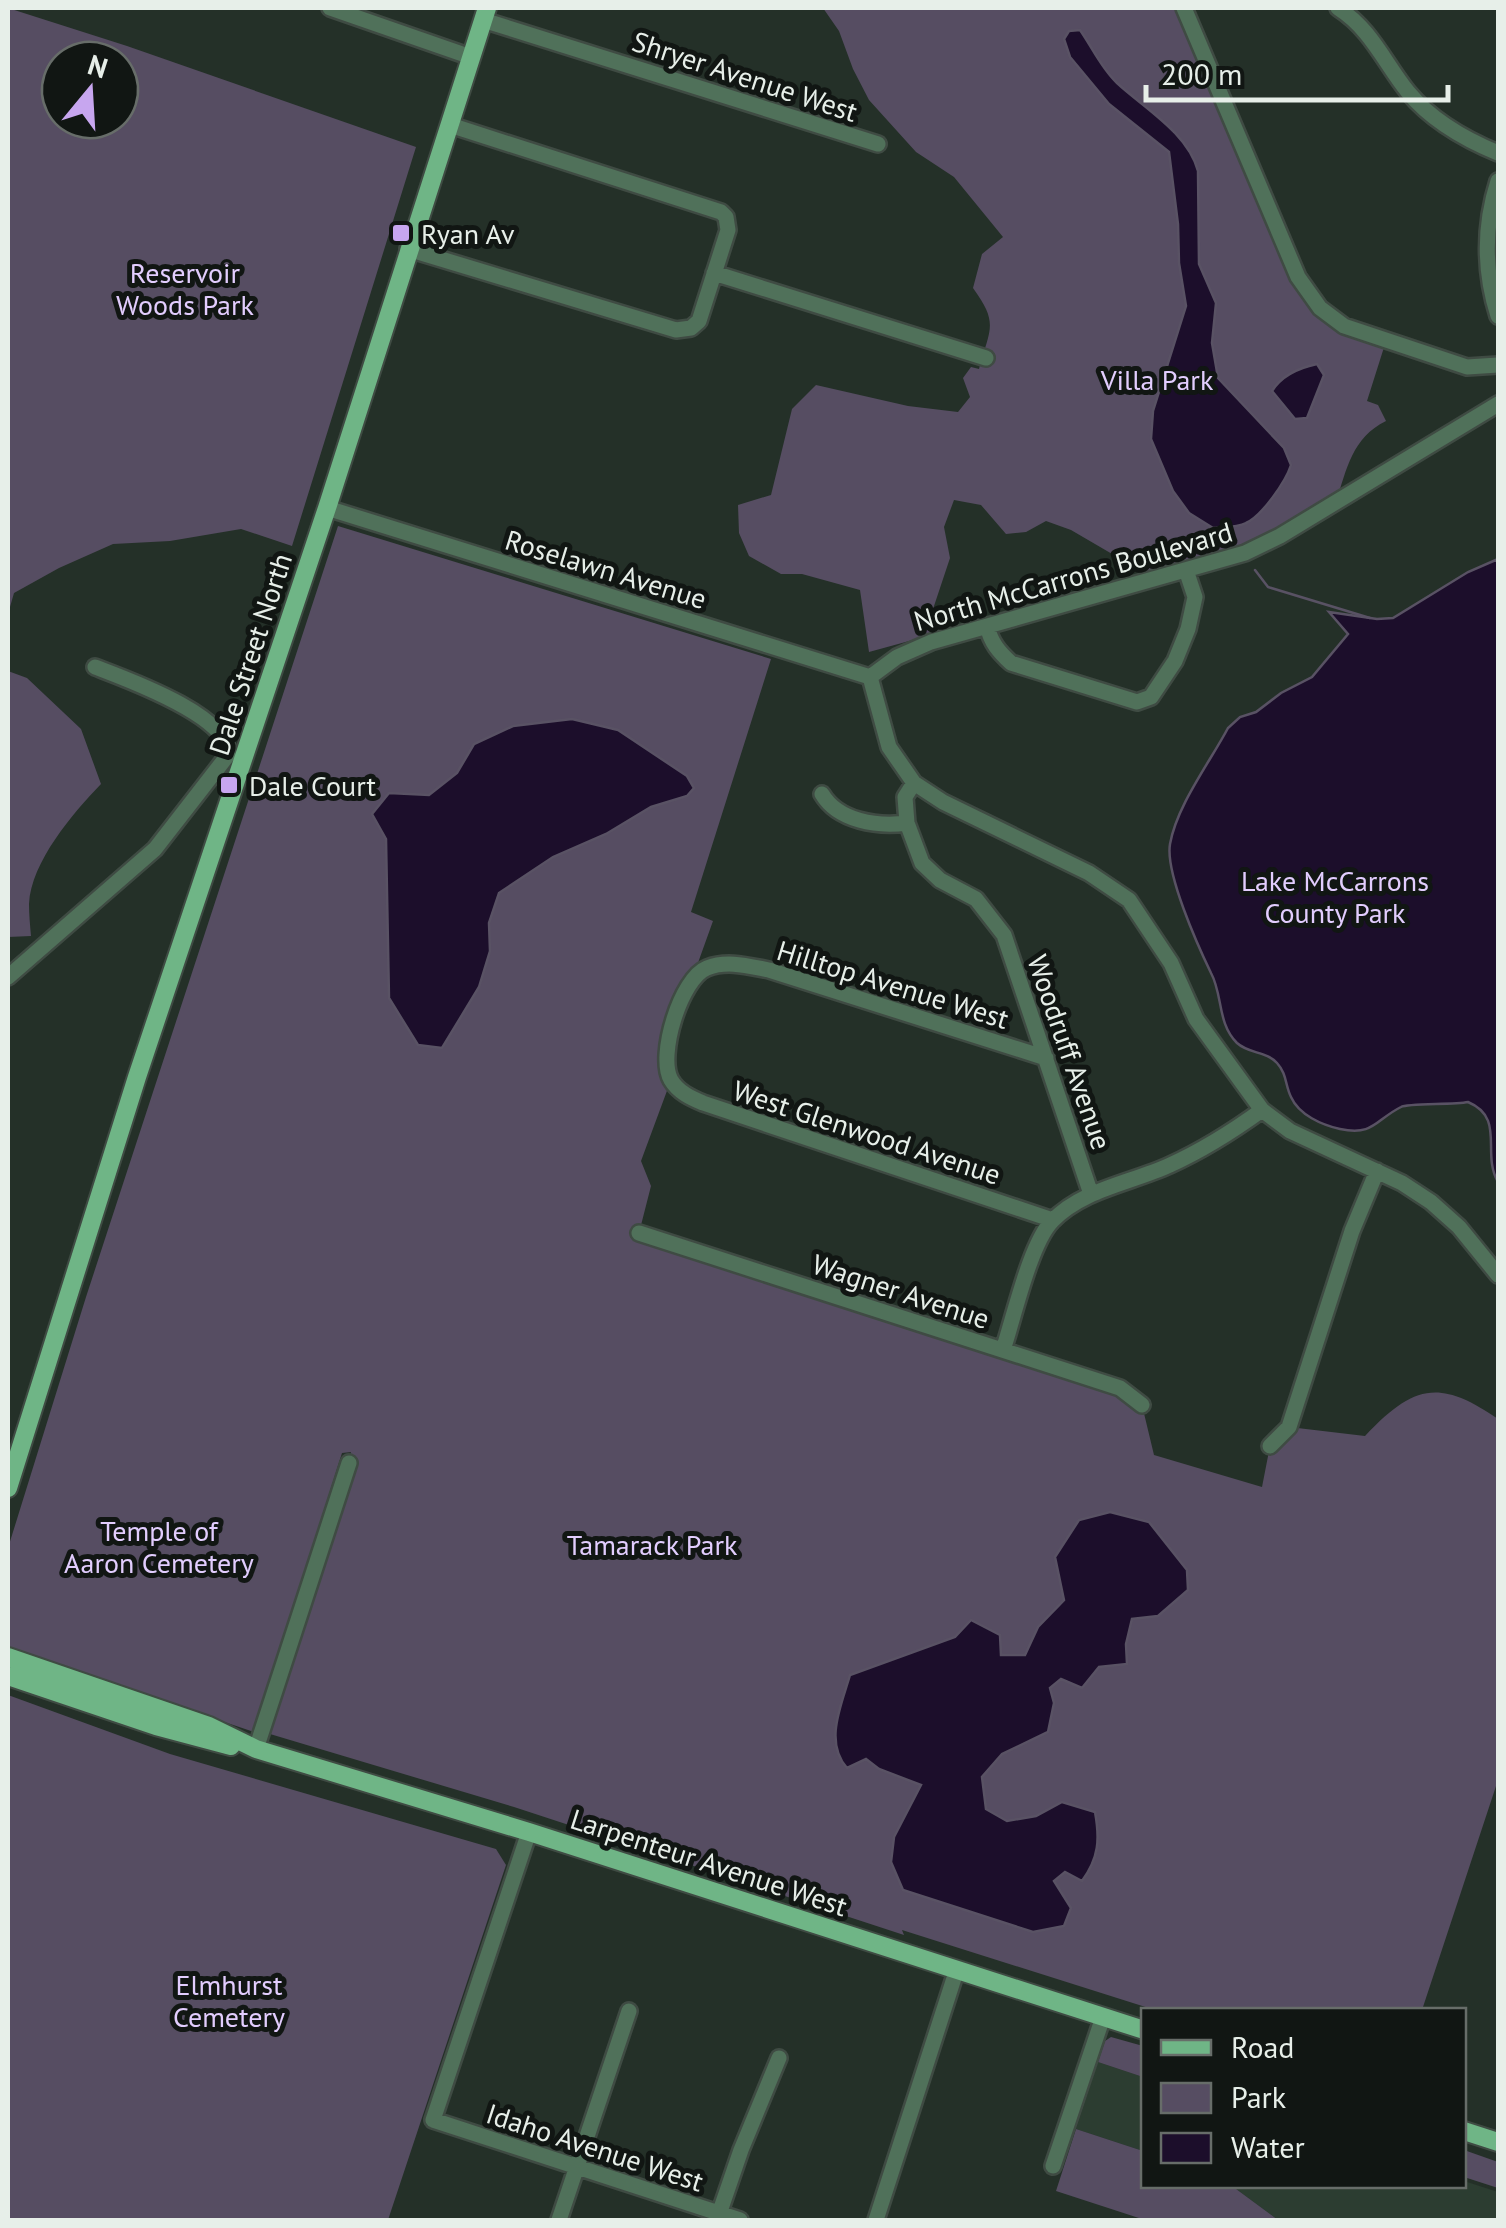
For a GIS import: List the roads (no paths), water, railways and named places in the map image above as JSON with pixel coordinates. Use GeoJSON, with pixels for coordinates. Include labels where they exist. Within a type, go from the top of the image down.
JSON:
{"type":"FeatureCollection","features":[{"type":"Feature","properties":{"kind":"main road","name":"Dale Street North"},"geometry":{"type":"LineString","coordinates":[[8,1488],[143,1060],[327,508],[485,14]]}},
{"type":"Feature","properties":{"kind":"main road","name":"Larpenteur Avenue West"},"geometry":{"type":"LineString","coordinates":[[8,1658],[210,1726],[256,1749],[529,1832],[1141,2029]]}},
{"type":"Feature","properties":{"kind":"main road","name":"Larpenteur Avenue West"},"geometry":{"type":"LineString","coordinates":[[8,1676],[156,1726],[237,1748],[256,1749]]}},
{"type":"Feature","properties":{"kind":"main road"},"geometry":{"type":"LineString","coordinates":[[1466,2132],[1498,2142]]}},
{"type":"Feature","properties":{"kind":"street"},"geometry":{"type":"LineString","coordinates":[[330,8],[471,57]]}},
{"type":"Feature","properties":{"kind":"street"},"geometry":{"type":"LineString","coordinates":[[1184,8],[1298,277],[1320,308],[1355,331],[1467,367],[1498,365]]}},
{"type":"Feature","properties":{"kind":"street"},"geometry":{"type":"LineString","coordinates":[[1338,8],[1376,42],[1423,108],[1455,133],[1498,154]]}},
{"type":"Feature","properties":{"kind":"street","name":"Shryer Avenue West"},"geometry":{"type":"LineString","coordinates":[[485,14],[878,144]]}},
{"type":"Feature","properties":{"kind":"street"},"geometry":{"type":"LineString","coordinates":[[408,249],[676,330],[691,328],[699,321],[728,230],[726,217],[717,208],[450,125]]}},
{"type":"Feature","properties":{"kind":"street"},"geometry":{"type":"LineString","coordinates":[[1498,181],[1489,218],[1487,261],[1498,316]]}},
{"type":"Feature","properties":{"kind":"street"},"geometry":{"type":"LineString","coordinates":[[714,274],[986,358]]}},
{"type":"Feature","properties":{"kind":"street","name":"North McCarrons Boulevard"},"geometry":{"type":"LineString","coordinates":[[870,677],[911,649],[1259,547],[1498,404]]}},
{"type":"Feature","properties":{"kind":"street","name":"Roselawn Avenue"},"geometry":{"type":"LineString","coordinates":[[327,508],[870,677]]}},
{"type":"Feature","properties":{"kind":"street"},"geometry":{"type":"LineString","coordinates":[[987,626],[998,652],[1011,664],[1136,702],[1151,698],[1175,661],[1188,629],[1194,597],[1186,570]]}},
{"type":"Feature","properties":{"kind":"street"},"geometry":{"type":"LineString","coordinates":[[8,977],[154,849],[228,754],[222,733],[182,705],[94,666]]}},
{"type":"Feature","properties":{"kind":"street"},"geometry":{"type":"LineString","coordinates":[[870,677],[889,746],[914,784],[1090,873],[1129,900],[1172,963],[1196,1019],[1262,1110],[1290,1131],[1377,1171],[1446,1212],[1498,1275]]}},
{"type":"Feature","properties":{"kind":"street"},"geometry":{"type":"LineString","coordinates":[[822,794],[829,807],[869,824],[907,823],[905,797],[914,784]]}},
{"type":"Feature","properties":{"kind":"street"},"geometry":{"type":"LineString","coordinates":[[198,794],[226,810]]}},
{"type":"Feature","properties":{"kind":"street","name":"Woodruff Avenue"},"geometry":{"type":"LineString","coordinates":[[907,823],[917,853],[930,872],[976,899],[996,921],[1091,1194],[1053,1220],[1036,1250],[1003,1350]]}},
{"type":"Feature","properties":{"kind":"street","name":"Hilltop Avenue West"},"geometry":{"type":"LineString","coordinates":[[672,1080],[666,1052],[685,990],[695,974],[724,964],[768,970],[1046,1058]]}},
{"type":"Feature","properties":{"kind":"street","name":"West Glenwood Avenue"},"geometry":{"type":"LineString","coordinates":[[672,1080],[684,1094],[702,1103],[1053,1220]]}},
{"type":"Feature","properties":{"kind":"street"},"geometry":{"type":"LineString","coordinates":[[1091,1194],[1170,1165],[1262,1110]]}},
{"type":"Feature","properties":{"kind":"street"},"geometry":{"type":"LineString","coordinates":[[1270,1446],[1289,1426],[1352,1232],[1377,1171]]}},
{"type":"Feature","properties":{"kind":"street","name":"Wagner Avenue"},"geometry":{"type":"LineString","coordinates":[[638,1232],[1120,1388],[1142,1406]]}},
{"type":"Feature","properties":{"kind":"street"},"geometry":{"type":"LineString","coordinates":[[256,1749],[348,1463]]}},
{"type":"Feature","properties":{"kind":"street","name":"Idaho Avenue West"},"geometry":{"type":"LineString","coordinates":[[529,1832],[434,2120],[718,2217],[740,2220]]}},
{"type":"Feature","properties":{"kind":"street"},"geometry":{"type":"LineString","coordinates":[[876,2220],[956,1972]]}},
{"type":"Feature","properties":{"kind":"street"},"geometry":{"type":"LineString","coordinates":[[559,2220],[628,2011]]}},
{"type":"Feature","properties":{"kind":"street"},"geometry":{"type":"LineString","coordinates":[[1053,2166],[1103,2017]]}},
{"type":"Feature","properties":{"kind":"street"},"geometry":{"type":"LineString","coordinates":[[718,2217],[779,2058]]}},
{"type":"Feature","properties":{"kind":"water"},"geometry":{"type":"Polygon","coordinates":[[[1080,30],[1111,77],[1175,133],[1198,171],[1199,264],[1216,303],[1212,343],[1218,378],[1284,448],[1291,465],[1266,506],[1242,525],[1213,528],[1189,513],[1173,491],[1151,439],[1153,411],[1186,306],[1169,152],[1109,104],[1070,57],[1064,39],[1069,31],[1080,30]]]}},
{"type":"Feature","properties":{"kind":"water"},"geometry":{"type":"Polygon","coordinates":[[[1317,364],[1324,375],[1307,418],[1295,419],[1272,391],[1291,373],[1317,364]]]}},
{"type":"Feature","properties":{"kind":"water","name":"Lake McCarrons County Park"},"geometry":{"type":"Polygon","coordinates":[[[1498,559],[1498,1182],[1491,1160],[1490,1127],[1480,1109],[1468,1102],[1405,1106],[1374,1126],[1351,1131],[1326,1125],[1300,1109],[1277,1063],[1242,1047],[1226,1027],[1215,982],[1177,890],[1170,844],[1179,814],[1228,728],[1240,717],[1256,712],[1312,677],[1348,634],[1329,612],[1393,618],[1468,572],[1498,559]]]}},
{"type":"Feature","properties":{"kind":"water"},"geometry":{"type":"Polygon","coordinates":[[[572,719],[618,730],[687,776],[694,788],[687,796],[651,807],[606,834],[553,857],[499,893],[489,923],[490,951],[479,987],[442,1048],[418,1045],[389,998],[386,839],[372,814],[389,793],[429,795],[457,773],[474,744],[513,726],[572,719]]]}},
{"type":"Feature","properties":{"kind":"water"},"geometry":{"type":"Polygon","coordinates":[[[1110,1512],[1149,1522],[1187,1570],[1188,1590],[1158,1616],[1132,1619],[1126,1644],[1127,1664],[1099,1667],[1082,1688],[1061,1679],[1050,1688],[1054,1703],[1048,1732],[1002,1754],[982,1777],[986,1809],[1007,1821],[1036,1816],[1062,1802],[1095,1812],[1097,1848],[1088,1873],[1082,1881],[1065,1872],[1054,1881],[1071,1908],[1064,1926],[1033,1932],[903,1890],[891,1862],[894,1837],[921,1785],[879,1769],[866,1759],[847,1768],[840,1758],[836,1723],[850,1675],[955,1637],[971,1620],[1000,1635],[1001,1655],[1025,1655],[1038,1627],[1064,1600],[1055,1557],[1079,1520],[1110,1512]]]}},
{"type":"Feature","properties":{"kind":"waterway"},"geometry":{"type":"LineString","coordinates":[[1224,528],[1234,541]]}},
{"type":"Feature","properties":{"kind":"waterway"},"geometry":{"type":"LineString","coordinates":[[1255,570],[1268,587],[1370,618]]}},
{"type":"Feature","properties":{"kind":"place","name":"Ryan Av"},"geometry":{"type":"Point","coordinates":[401,233]}},
{"type":"Feature","properties":{"kind":"place","name":"Dale Court"},"geometry":{"type":"Point","coordinates":[229,785]}},
{"type":"Feature","properties":{"kind":"park label","name":"Reservoir Woods Park"},"geometry":{"type":"Point","coordinates":[185,288]}},
{"type":"Feature","properties":{"kind":"park label","name":"Villa Park"},"geometry":{"type":"Point","coordinates":[1157,379]}},
{"type":"Feature","properties":{"kind":"park label","name":"Tamarack Park"},"geometry":{"type":"Point","coordinates":[652,1544]}},
{"type":"Feature","properties":{"kind":"park label","name":"Temple of Aaron Cemetery"},"geometry":{"type":"Point","coordinates":[159,1546]}},
{"type":"Feature","properties":{"kind":"park label","name":"Elmhurst Cemetery"},"geometry":{"type":"Point","coordinates":[229,2000]}}]}
